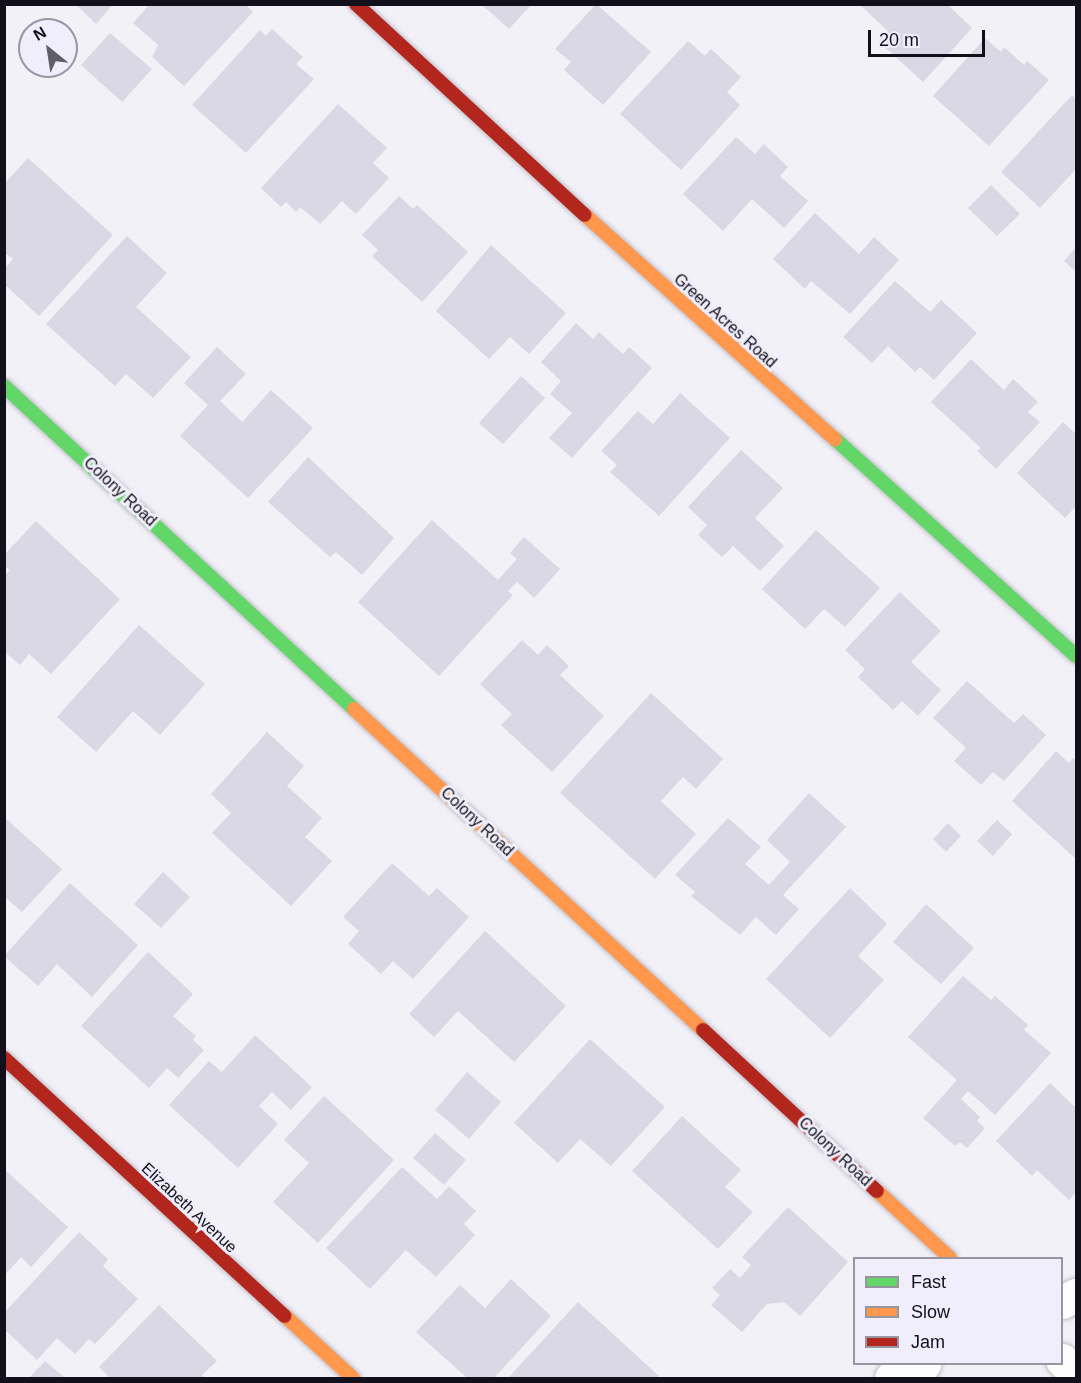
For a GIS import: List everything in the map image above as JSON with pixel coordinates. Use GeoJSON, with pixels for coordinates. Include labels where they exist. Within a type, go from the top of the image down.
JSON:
{"type":"FeatureCollection","features":[{"type":"Feature","properties":{"kind":"street","name":"Green Acres Road"},"geometry":{"type":"LineString","coordinates":[[356,4],[460,104],[1077,656]]}},
{"type":"Feature","properties":{"kind":"street","name":"Colony Road"},"geometry":{"type":"LineString","coordinates":[[4,386],[949,1257]]}},
{"type":"Feature","properties":{"kind":"street","name":"Elizabeth Avenue"},"geometry":{"type":"LineString","coordinates":[[4,1058],[353,1378]]}},
{"type":"Feature","properties":{"kind":"street"},"geometry":{"type":"LineString","coordinates":[[1063,1302],[1077,1295]]}},
{"type":"Feature","properties":{"kind":"street"},"geometry":{"type":"LineString","coordinates":[[1063,1361],[1077,1374]]}},
{"type":"Feature","properties":{"kind":"street"},"geometry":{"type":"LineString","coordinates":[[891,1378],[922,1365]]}},
{"type":"Feature","properties":{"kind":"building"},"geometry":{"type":"Polygon","coordinates":[[[75,4],[113,4],[96,24],[75,4]]]}},
{"type":"Feature","properties":{"kind":"building"},"geometry":{"type":"Polygon","coordinates":[[[150,4],[245,4],[253,12],[184,86],[152,57],[158,45],[133,23],[150,4]]]}},
{"type":"Feature","properties":{"kind":"building"},"geometry":{"type":"Polygon","coordinates":[[[481,4],[532,4],[509,29],[481,4]]]}},
{"type":"Feature","properties":{"kind":"building"},"geometry":{"type":"Polygon","coordinates":[[[596,4],[651,52],[603,105],[564,70],[571,62],[555,49],[596,4]]]}},
{"type":"Feature","properties":{"kind":"building"},"geometry":{"type":"Polygon","coordinates":[[[859,4],[947,4],[972,28],[923,82],[879,42],[888,31],[859,4]]]}},
{"type":"Feature","properties":{"kind":"building"},"geometry":{"type":"Polygon","coordinates":[[[272,29],[303,57],[296,64],[314,79],[246,153],[192,105],[260,30],[266,36],[272,29]]]}},
{"type":"Feature","properties":{"kind":"building"},"geometry":{"type":"Polygon","coordinates":[[[110,33],[152,69],[122,102],[81,65],[110,33]]]}},
{"type":"Feature","properties":{"kind":"building"},"geometry":{"type":"Polygon","coordinates":[[[985,38],[1001,52],[1004,47],[1024,65],[1027,61],[1049,80],[989,146],[933,96],[985,38]]]}},
{"type":"Feature","properties":{"kind":"building"},"geometry":{"type":"Polygon","coordinates":[[[688,41],[705,56],[711,49],[741,77],[727,92],[740,105],[681,170],[620,114],[688,41]]]}},
{"type":"Feature","properties":{"kind":"building"},"geometry":{"type":"Polygon","coordinates":[[[1072,95],[1076,99],[1076,169],[1040,208],[1001,172],[1072,95]]]}},
{"type":"Feature","properties":{"kind":"building"},"geometry":{"type":"Polygon","coordinates":[[[338,104],[387,148],[373,163],[389,178],[356,214],[342,201],[320,224],[300,207],[296,212],[286,202],[281,207],[261,188],[338,104]]]}},
{"type":"Feature","properties":{"kind":"building"},"geometry":{"type":"Polygon","coordinates":[[[736,137],[755,154],[764,144],[788,167],[780,176],[808,201],[784,228],[752,199],[723,231],[683,194],[736,137]]]}},
{"type":"Feature","properties":{"kind":"building"},"geometry":{"type":"Polygon","coordinates":[[[28,158],[113,235],[39,316],[4,284],[4,269],[13,259],[4,252],[4,184],[28,158]]]}},
{"type":"Feature","properties":{"kind":"building"},"geometry":{"type":"Polygon","coordinates":[[[991,185],[1020,214],[997,236],[968,208],[991,185]]]}},
{"type":"Feature","properties":{"kind":"building"},"geometry":{"type":"Polygon","coordinates":[[[399,196],[413,209],[417,205],[468,252],[422,302],[372,256],[378,250],[362,235],[399,196]]]}},
{"type":"Feature","properties":{"kind":"building"},"geometry":{"type":"Polygon","coordinates":[[[815,213],[859,254],[874,237],[899,260],[850,314],[811,281],[805,289],[773,259],[815,213]]]}},
{"type":"Feature","properties":{"kind":"building"},"geometry":{"type":"Polygon","coordinates":[[[127,236],[167,273],[136,307],[191,357],[153,398],[126,374],[115,386],[46,324],[127,236]]]}},
{"type":"Feature","properties":{"kind":"building"},"geometry":{"type":"Polygon","coordinates":[[[491,245],[566,313],[529,354],[510,337],[489,359],[436,311],[491,245]]]}},
{"type":"Feature","properties":{"kind":"building"},"geometry":{"type":"Polygon","coordinates":[[[1076,247],[1076,272],[1064,261],[1076,247]]]}},
{"type":"Feature","properties":{"kind":"building"},"geometry":{"type":"Polygon","coordinates":[[[895,281],[930,312],[941,300],[977,333],[934,380],[920,367],[915,372],[888,346],[872,363],[843,337],[895,281]]]}},
{"type":"Feature","properties":{"kind":"building"},"geometry":{"type":"Polygon","coordinates":[[[576,323],[593,339],[599,332],[623,354],[629,347],[652,368],[572,458],[549,438],[572,413],[550,394],[561,381],[541,362],[576,323]]]}},
{"type":"Feature","properties":{"kind":"building"},"geometry":{"type":"Polygon","coordinates":[[[217,347],[246,374],[220,401],[242,422],[271,390],[313,428],[248,498],[180,436],[208,405],[184,383],[217,347]]]}},
{"type":"Feature","properties":{"kind":"building"},"geometry":{"type":"Polygon","coordinates":[[[971,359],[1004,390],[1013,379],[1038,402],[1028,412],[1040,422],[996,469],[977,451],[981,448],[931,402],[971,359]]]}},
{"type":"Feature","properties":{"kind":"building"},"geometry":{"type":"Polygon","coordinates":[[[521,376],[545,398],[503,444],[479,423],[521,376]]]}},
{"type":"Feature","properties":{"kind":"building"},"geometry":{"type":"Polygon","coordinates":[[[680,393],[730,438],[659,516],[610,472],[617,465],[601,451],[638,411],[653,424],[680,393]]]}},
{"type":"Feature","properties":{"kind":"building"},"geometry":{"type":"Polygon","coordinates":[[[1063,422],[1076,434],[1076,506],[1065,518],[1017,473],[1063,422]]]}},
{"type":"Feature","properties":{"kind":"building"},"geometry":{"type":"Polygon","coordinates":[[[741,450],[783,488],[755,518],[784,546],[760,571],[733,546],[722,557],[698,535],[707,525],[688,507],[741,450]]]}},
{"type":"Feature","properties":{"kind":"building"},"geometry":{"type":"Polygon","coordinates":[[[308,457],[394,538],[362,575],[336,552],[330,557],[268,502],[308,457]]]}},
{"type":"Feature","properties":{"kind":"building"},"geometry":{"type":"Polygon","coordinates":[[[432,520],[498,580],[517,559],[510,553],[524,537],[560,569],[534,598],[517,582],[508,591],[513,595],[439,676],[358,602],[432,520]]]}},
{"type":"Feature","properties":{"kind":"building"},"geometry":{"type":"Polygon","coordinates":[[[36,521],[120,599],[51,674],[29,654],[20,665],[4,651],[4,576],[10,570],[4,566],[4,555],[36,521]]]}},
{"type":"Feature","properties":{"kind":"building"},"geometry":{"type":"Polygon","coordinates":[[[816,530],[880,588],[845,627],[824,609],[805,629],[762,589],[816,530]]]}},
{"type":"Feature","properties":{"kind":"building"},"geometry":{"type":"Polygon","coordinates":[[[900,592],[941,631],[911,662],[941,690],[918,716],[902,701],[893,710],[858,677],[865,669],[845,650],[900,592]]]}},
{"type":"Feature","properties":{"kind":"building"},"geometry":{"type":"Polygon","coordinates":[[[139,625],[205,684],[160,735],[133,711],[96,752],[57,717],[139,625]]]}},
{"type":"Feature","properties":{"kind":"building"},"geometry":{"type":"Polygon","coordinates":[[[522,640],[538,655],[547,645],[569,666],[560,675],[604,716],[552,772],[501,725],[512,714],[480,684],[522,640]]]}},
{"type":"Feature","properties":{"kind":"building"},"geometry":{"type":"Polygon","coordinates":[[[967,681],[1014,723],[1023,714],[1046,735],[1004,781],[993,772],[981,785],[954,761],[966,748],[933,718],[967,681]]]}},
{"type":"Feature","properties":{"kind":"building"},"geometry":{"type":"Polygon","coordinates":[[[651,693],[723,759],[696,789],[683,777],[661,801],[696,834],[655,879],[560,793],[651,693]]]}},
{"type":"Feature","properties":{"kind":"building"},"geometry":{"type":"Polygon","coordinates":[[[267,732],[304,766],[287,786],[322,818],[305,837],[332,861],[291,906],[212,833],[231,813],[211,794],[267,732]]]}},
{"type":"Feature","properties":{"kind":"building"},"geometry":{"type":"Polygon","coordinates":[[[1056,751],[1069,763],[1073,758],[1076,761],[1076,859],[1012,801],[1056,751]]]}},
{"type":"Feature","properties":{"kind":"building"},"geometry":{"type":"Polygon","coordinates":[[[809,793],[846,827],[783,895],[799,909],[776,935],[756,917],[740,935],[691,896],[695,892],[675,875],[728,818],[761,847],[745,864],[769,885],[790,862],[767,840],[809,793]]]}},
{"type":"Feature","properties":{"kind":"building"},"geometry":{"type":"Polygon","coordinates":[[[4,817],[62,869],[22,912],[4,896],[4,817]]]}},
{"type":"Feature","properties":{"kind":"building"},"geometry":{"type":"Polygon","coordinates":[[[997,820],[1012,834],[993,856],[977,841],[997,820]]]}},
{"type":"Feature","properties":{"kind":"building"},"geometry":{"type":"Polygon","coordinates":[[[948,823],[961,836],[946,852],[933,839],[948,823]]]}},
{"type":"Feature","properties":{"kind":"building"},"geometry":{"type":"Polygon","coordinates":[[[392,863],[429,896],[437,888],[469,917],[413,979],[393,961],[381,974],[348,944],[359,931],[343,917],[392,863]]]}},
{"type":"Feature","properties":{"kind":"building"},"geometry":{"type":"Polygon","coordinates":[[[163,872],[190,897],[161,928],[134,904],[163,872]]]}},
{"type":"Feature","properties":{"kind":"building"},"geometry":{"type":"Polygon","coordinates":[[[70,883],[138,945],[92,997],[57,964],[38,986],[4,956],[70,883]]]}},
{"type":"Feature","properties":{"kind":"building"},"geometry":{"type":"Polygon","coordinates":[[[850,888],[887,924],[858,956],[884,980],[830,1038],[766,979],[850,888]]]}},
{"type":"Feature","properties":{"kind":"building"},"geometry":{"type":"Polygon","coordinates":[[[926,904],[974,948],[941,984],[893,942],[926,904]]]}},
{"type":"Feature","properties":{"kind":"building"},"geometry":{"type":"Polygon","coordinates":[[[485,931],[566,1006],[514,1062],[458,1011],[434,1037],[409,1014],[485,931]]]}},
{"type":"Feature","properties":{"kind":"building"},"geometry":{"type":"Polygon","coordinates":[[[148,952],[193,994],[173,1016],[196,1036],[193,1040],[204,1050],[178,1078],[167,1068],[149,1088],[81,1026],[148,952]]]}},
{"type":"Feature","properties":{"kind":"building"},"geometry":{"type":"Polygon","coordinates":[[[963,976],[991,1000],[995,996],[1028,1025],[1024,1030],[1051,1053],[995,1115],[968,1091],[961,1099],[980,1117],[977,1121],[985,1128],[967,1148],[960,1142],[955,1146],[923,1118],[957,1080],[908,1037],[963,976]]]}},
{"type":"Feature","properties":{"kind":"building"},"geometry":{"type":"Polygon","coordinates":[[[255,1035],[312,1087],[291,1110],[272,1092],[259,1106],[278,1124],[238,1168],[169,1105],[209,1061],[222,1072],[255,1035]]]}},
{"type":"Feature","properties":{"kind":"building"},"geometry":{"type":"Polygon","coordinates":[[[590,1039],[665,1107],[611,1166],[580,1139],[558,1163],[514,1123],[590,1039]]]}},
{"type":"Feature","properties":{"kind":"building"},"geometry":{"type":"Polygon","coordinates":[[[467,1072],[501,1102],[469,1139],[435,1110],[467,1072]]]}},
{"type":"Feature","properties":{"kind":"building"},"geometry":{"type":"Polygon","coordinates":[[[1050,1083],[1076,1108],[1076,1192],[1069,1200],[1037,1170],[1032,1176],[996,1141],[1050,1083]]]}},
{"type":"Feature","properties":{"kind":"building"},"geometry":{"type":"Polygon","coordinates":[[[324,1096],[394,1160],[318,1243],[273,1202],[309,1163],[284,1140],[324,1096]]]}},
{"type":"Feature","properties":{"kind":"building"},"geometry":{"type":"Polygon","coordinates":[[[682,1116],[741,1170],[725,1187],[753,1212],[718,1249],[632,1171],[682,1116]]]}},
{"type":"Feature","properties":{"kind":"building"},"geometry":{"type":"Polygon","coordinates":[[[435,1133],[466,1160],[444,1185],[413,1158],[435,1133]]]}},
{"type":"Feature","properties":{"kind":"building"},"geometry":{"type":"Polygon","coordinates":[[[402,1167],[437,1199],[449,1186],[476,1211],[464,1224],[475,1235],[436,1277],[406,1250],[370,1289],[326,1248],[402,1167]]]}},
{"type":"Feature","properties":{"kind":"building"},"geometry":{"type":"Polygon","coordinates":[[[4,1169],[68,1227],[31,1267],[21,1257],[4,1276],[4,1169]]]}},
{"type":"Feature","properties":{"kind":"building"},"geometry":{"type":"Polygon","coordinates":[[[788,1207],[848,1262],[800,1316],[784,1302],[767,1304],[742,1332],[711,1305],[720,1295],[712,1288],[730,1269],[740,1278],[751,1265],[742,1257],[788,1207]]]}},
{"type":"Feature","properties":{"kind":"building"},"geometry":{"type":"Polygon","coordinates":[[[79,1232],[108,1259],[103,1266],[138,1299],[95,1344],[89,1339],[75,1354],[57,1338],[37,1360],[4,1329],[4,1313],[79,1232]]]}},
{"type":"Feature","properties":{"kind":"building"},"geometry":{"type":"Polygon","coordinates":[[[511,1279],[551,1316],[494,1378],[467,1378],[416,1332],[460,1285],[485,1308],[511,1279]]]}},
{"type":"Feature","properties":{"kind":"building"},"geometry":{"type":"Polygon","coordinates":[[[578,1302],[659,1376],[656,1378],[508,1378],[578,1302]]]}},
{"type":"Feature","properties":{"kind":"building"},"geometry":{"type":"Polygon","coordinates":[[[159,1305],[217,1361],[202,1375],[205,1378],[110,1378],[99,1367],[159,1305]]]}},
{"type":"Feature","properties":{"kind":"building"},"geometry":{"type":"Polygon","coordinates":[[[45,1361],[65,1378],[29,1378],[45,1361]]]}},
{"type":"Feature","properties":{"kind":"traffic: fast"},"geometry":{"type":"LineString","coordinates":[[4,386],[354,709]]}},
{"type":"Feature","properties":{"kind":"traffic: fast"},"geometry":{"type":"LineString","coordinates":[[835,439],[1076,656]]}},
{"type":"Feature","properties":{"kind":"traffic: slow"},"geometry":{"type":"LineString","coordinates":[[585,215],[835,439]]}},
{"type":"Feature","properties":{"kind":"traffic: slow"},"geometry":{"type":"LineString","coordinates":[[354,709],[703,1030]]}},
{"type":"Feature","properties":{"kind":"traffic: slow"},"geometry":{"type":"LineString","coordinates":[[877,1191],[949,1257]]}},
{"type":"Feature","properties":{"kind":"traffic: slow"},"geometry":{"type":"LineString","coordinates":[[285,1316],[353,1378]]}},
{"type":"Feature","properties":{"kind":"traffic: jam"},"geometry":{"type":"LineString","coordinates":[[356,4],[585,215]]}},
{"type":"Feature","properties":{"kind":"traffic: jam"},"geometry":{"type":"LineString","coordinates":[[703,1030],[877,1191]]}},
{"type":"Feature","properties":{"kind":"traffic: jam"},"geometry":{"type":"LineString","coordinates":[[4,1058],[285,1316]]}}]}
